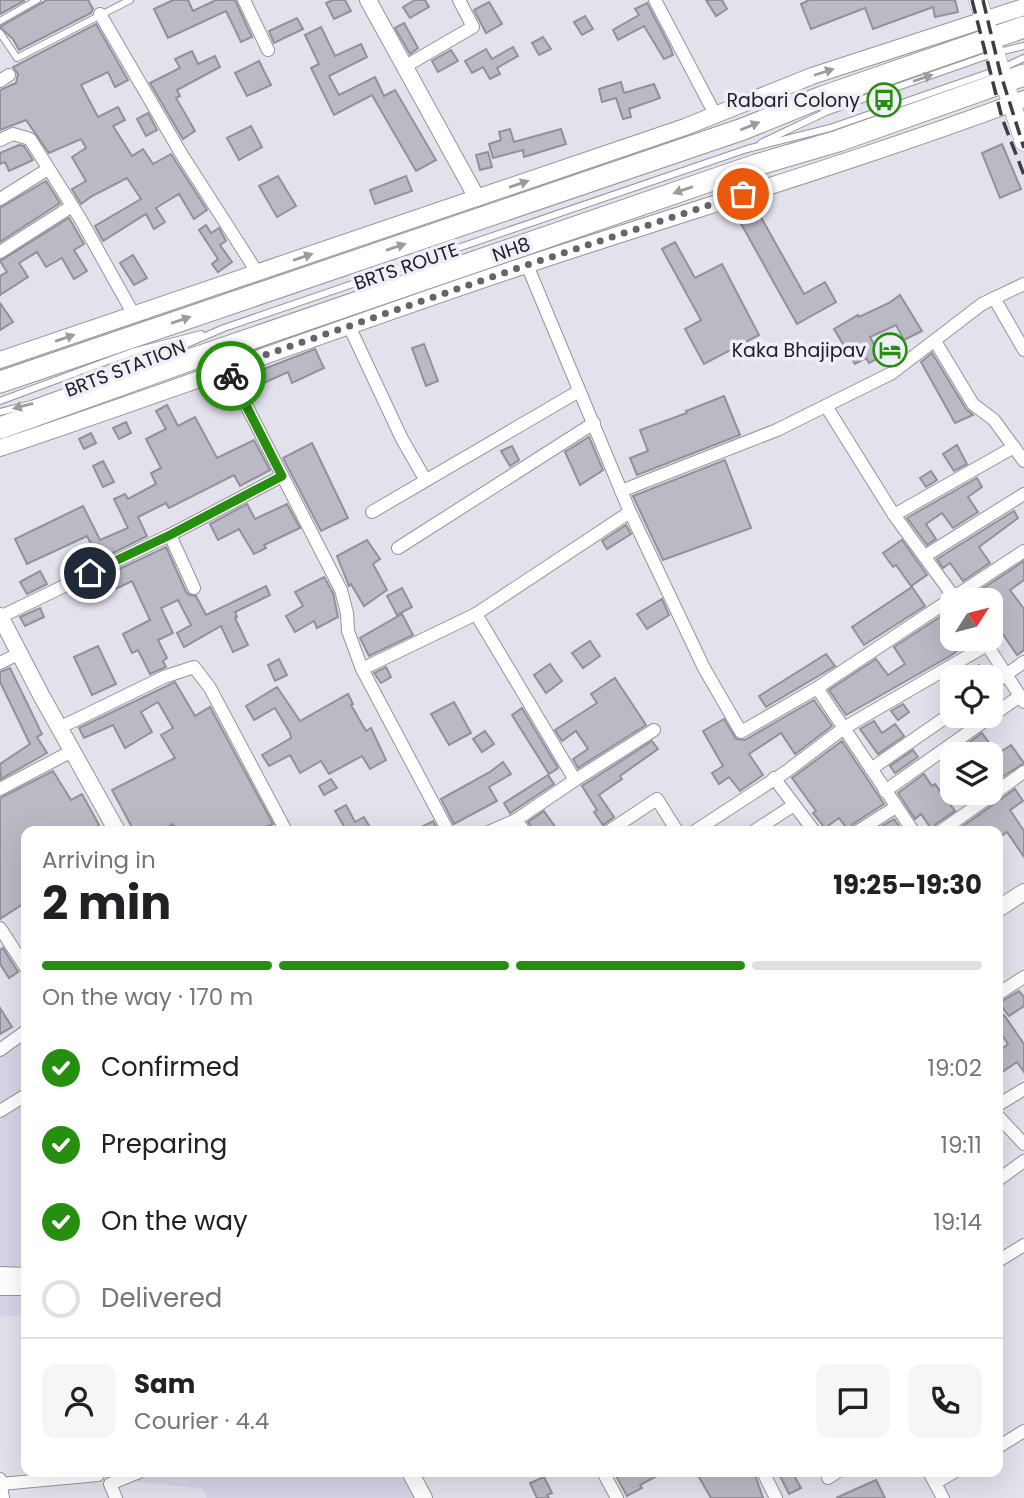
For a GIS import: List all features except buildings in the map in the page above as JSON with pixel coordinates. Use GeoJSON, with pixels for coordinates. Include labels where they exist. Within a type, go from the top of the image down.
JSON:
{"type":"FeatureCollection","features":[{"type":"Feature","properties":{"kind":"main road"},"geometry":{"type":"LineString","coordinates":[[978,0],[1002,49],[1020,104],[1024,142]]}},
{"type":"Feature","properties":{"kind":"main road"},"geometry":{"type":"LineString","coordinates":[[1002,49],[1024,27]]}},
{"type":"Feature","properties":{"kind":"main road","name":"NH8"},"geometry":{"type":"LineString","coordinates":[[0,382],[743,130],[822,97],[969,53],[1002,49]]}},
{"type":"Feature","properties":{"kind":"main road","name":"NH8"},"geometry":{"type":"LineString","coordinates":[[0,428],[756,164],[838,141],[1002,49]]}},
{"type":"Feature","properties":{"kind":"street"},"geometry":{"type":"LineString","coordinates":[[244,0],[268,51]]}},
{"type":"Feature","properties":{"kind":"street"},"geometry":{"type":"LineString","coordinates":[[368,0],[477,198]]}},
{"type":"Feature","properties":{"kind":"street"},"geometry":{"type":"LineString","coordinates":[[404,67],[473,27],[459,0]]}},
{"type":"Feature","properties":{"kind":"street"},"geometry":{"type":"LineString","coordinates":[[655,0],[716,116]]}},
{"type":"Feature","properties":{"kind":"street"},"geometry":{"type":"LineString","coordinates":[[0,360],[716,116],[812,76],[1002,49],[1024,7]]}},
{"type":"Feature","properties":{"kind":"street"},"geometry":{"type":"LineString","coordinates":[[100,14],[182,155],[257,272]]}},
{"type":"Feature","properties":{"kind":"street"},"geometry":{"type":"LineString","coordinates":[[0,448],[527,265],[1020,104]]}},
{"type":"Feature","properties":{"kind":"street"},"geometry":{"type":"LineString","coordinates":[[0,140],[13,134],[30,139],[134,315]]}},
{"type":"Feature","properties":{"kind":"street"},"geometry":{"type":"LineString","coordinates":[[0,199],[48,169]]}},
{"type":"Feature","properties":{"kind":"street"},"geometry":{"type":"LineString","coordinates":[[0,252],[72,206]]}},
{"type":"Feature","properties":{"kind":"street"},"geometry":{"type":"LineString","coordinates":[[527,265],[630,512],[704,668],[741,732],[817,688],[940,609]]}},
{"type":"Feature","properties":{"kind":"street"},"geometry":{"type":"LineString","coordinates":[[621,491],[777,430],[892,373],[982,304],[1024,284]]}},
{"type":"Feature","properties":{"kind":"street"},"geometry":{"type":"LineString","coordinates":[[994,298],[1024,350]]}},
{"type":"Feature","properties":{"kind":"street"},"geometry":{"type":"LineString","coordinates":[[349,326],[401,439],[425,479]]}},
{"type":"Feature","properties":{"kind":"street"},"geometry":{"type":"LineString","coordinates":[[935,341],[973,404],[994,420],[1024,461]]}},
{"type":"Feature","properties":{"kind":"street"},"geometry":{"type":"LineString","coordinates":[[227,368],[341,590],[348,631],[362,669],[445,826]]}},
{"type":"Feature","properties":{"kind":"street"},"geometry":{"type":"LineString","coordinates":[[372,512],[579,391]]}},
{"type":"Feature","properties":{"kind":"street"},"geometry":{"type":"LineString","coordinates":[[826,406],[894,515],[947,588]]}},
{"type":"Feature","properties":{"kind":"street"},"geometry":{"type":"LineString","coordinates":[[398,548],[594,423]]}},
{"type":"Feature","properties":{"kind":"street"},"geometry":{"type":"LineString","coordinates":[[894,515],[1014,447]]}},
{"type":"Feature","properties":{"kind":"street"},"geometry":{"type":"LineString","coordinates":[[114,826],[0,617],[170,535],[282,476]]}},
{"type":"Feature","properties":{"kind":"street"},"geometry":{"type":"LineString","coordinates":[[925,556],[1024,494]]}},
{"type":"Feature","properties":{"kind":"street"},"geometry":{"type":"LineString","coordinates":[[362,669],[476,614],[630,512]]}},
{"type":"Feature","properties":{"kind":"street"},"geometry":{"type":"LineString","coordinates":[[170,535],[194,588]]}},
{"type":"Feature","properties":{"kind":"street"},"geometry":{"type":"LineString","coordinates":[[971,588],[1024,551]]}},
{"type":"Feature","properties":{"kind":"street"},"geometry":{"type":"LineString","coordinates":[[476,614],[575,780]]}},
{"type":"Feature","properties":{"kind":"street"},"geometry":{"type":"LineString","coordinates":[[702,826],[844,728],[970,651]]}},
{"type":"Feature","properties":{"kind":"street"},"geometry":{"type":"LineString","coordinates":[[885,791],[1022,699],[991,651]]}},
{"type":"Feature","properties":{"kind":"street"},"geometry":{"type":"LineString","coordinates":[[0,663],[18,654]]}},
{"type":"Feature","properties":{"kind":"street"},"geometry":{"type":"LineString","coordinates":[[1003,677],[1024,662]]}},
{"type":"Feature","properties":{"kind":"street"},"geometry":{"type":"LineString","coordinates":[[59,727],[164,677],[194,667],[210,688],[283,826]]}},
{"type":"Feature","properties":{"kind":"street"},"geometry":{"type":"LineString","coordinates":[[817,688],[909,826]]}},
{"type":"Feature","properties":{"kind":"street"},"geometry":{"type":"LineString","coordinates":[[871,769],[940,721]]}},
{"type":"Feature","properties":{"kind":"street"},"geometry":{"type":"LineString","coordinates":[[502,826],[516,820],[654,730]]}},
{"type":"Feature","properties":{"kind":"street"},"geometry":{"type":"LineString","coordinates":[[0,789],[72,751]]}},
{"type":"Feature","properties":{"kind":"street"},"geometry":{"type":"LineString","coordinates":[[948,826],[1024,772]]}},
{"type":"Feature","properties":{"kind":"street"},"geometry":{"type":"LineString","coordinates":[[774,778],[810,826]]}},
{"type":"Feature","properties":{"kind":"street"},"geometry":{"type":"LineString","coordinates":[[616,826],[657,799],[674,826]]}},
{"type":"Feature","properties":{"kind":"street"},"geometry":{"type":"LineString","coordinates":[[762,826],[794,805]]}},
{"type":"Feature","properties":{"kind":"street"},"geometry":{"type":"LineString","coordinates":[[866,826],[896,807]]}},
{"type":"Feature","properties":{"kind":"street"},"geometry":{"type":"LineString","coordinates":[[516,820],[520,826]]}},
{"type":"Feature","properties":{"kind":"street"},"geometry":{"type":"LineString","coordinates":[[1003,906],[1024,892]]}},
{"type":"Feature","properties":{"kind":"street"},"geometry":{"type":"LineString","coordinates":[[1003,918],[1024,905]]}},
{"type":"Feature","properties":{"kind":"street"},"geometry":{"type":"LineString","coordinates":[[2,936],[21,961]]}},
{"type":"Feature","properties":{"kind":"street"},"geometry":{"type":"LineString","coordinates":[[1003,991],[1024,977]]}},
{"type":"Feature","properties":{"kind":"street"},"geometry":{"type":"LineString","coordinates":[[0,1050],[21,1035]]}},
{"type":"Feature","properties":{"kind":"street"},"geometry":{"type":"LineString","coordinates":[[1003,1102],[1024,1089]]}},
{"type":"Feature","properties":{"kind":"street"},"geometry":{"type":"LineString","coordinates":[[0,1111],[21,1098]]}},
{"type":"Feature","properties":{"kind":"street"},"geometry":{"type":"LineString","coordinates":[[1003,1121],[1024,1144]]}},
{"type":"Feature","properties":{"kind":"street"},"geometry":{"type":"LineString","coordinates":[[1003,1176],[1024,1161]]}},
{"type":"Feature","properties":{"kind":"street"},"geometry":{"type":"LineString","coordinates":[[1003,1258],[1024,1245]]}},
{"type":"Feature","properties":{"kind":"street"},"geometry":{"type":"LineString","coordinates":[[0,1275],[21,1276]]}},
{"type":"Feature","properties":{"kind":"street"},"geometry":{"type":"LineString","coordinates":[[0,1287],[21,1287]]}},
{"type":"Feature","properties":{"kind":"street"},"geometry":{"type":"LineString","coordinates":[[1003,1444],[1024,1431]]}},
{"type":"Feature","properties":{"kind":"street"},"geometry":{"type":"LineString","coordinates":[[3,1498],[0,1481],[66,1477]]}},
{"type":"Feature","properties":{"kind":"street"},"geometry":{"type":"LineString","coordinates":[[116,1498],[110,1484],[127,1477]]}},
{"type":"Feature","properties":{"kind":"street"},"geometry":{"type":"LineString","coordinates":[[413,1477],[424,1498]]}},
{"type":"Feature","properties":{"kind":"street"},"geometry":{"type":"LineString","coordinates":[[606,1477],[617,1498]]}},
{"type":"Feature","properties":{"kind":"street"},"geometry":{"type":"LineString","coordinates":[[766,1477],[776,1498]]}},
{"type":"Feature","properties":{"kind":"street"},"geometry":{"type":"LineString","coordinates":[[932,1477],[943,1498]]}},
{"type":"Feature","properties":{"kind":"lane"},"geometry":{"type":"LineString","coordinates":[[0,21],[37,0]]}},
{"type":"Feature","properties":{"kind":"lane"},"geometry":{"type":"LineString","coordinates":[[0,33],[17,58],[130,0]]}},
{"type":"Feature","properties":{"kind":"lane"},"geometry":{"type":"LineString","coordinates":[[747,149],[830,128],[974,78],[1002,49],[1024,46]]}},
{"type":"Feature","properties":{"kind":"lane"},"geometry":{"type":"LineString","coordinates":[[747,149],[826,112],[969,53]]}},
{"type":"Feature","properties":{"kind":"lane","name":"BRTS ROUTE"},"geometry":{"type":"LineString","coordinates":[[224,328],[747,149]]}},
{"type":"Feature","properties":{"kind":"lane","name":"BRTS STATION"},"geometry":{"type":"LineString","coordinates":[[0,401],[132,352],[224,328]]}},
{"type":"Feature","properties":{"kind":"lane","name":"BRTS STATION"},"geometry":{"type":"LineString","coordinates":[[0,412],[31,404],[133,367],[224,328]]}},
{"type":"Feature","properties":{"kind":"shaded area"},"geometry":{"type":"Polygon","coordinates":[[[21,1026],[21,1315],[0,1317],[0,1040],[21,1026]]]}},
{"type":"Feature","properties":{"kind":"shaded area"},"geometry":{"type":"Polygon","coordinates":[[[125,1477],[411,1477],[421,1498],[207,1498],[201,1488],[126,1481],[125,1477]]]}},
{"type":"Feature","properties":{"kind":"railway"},"geometry":{"type":"LineString","coordinates":[[972,0],[1002,118],[1024,175]]}},
{"type":"Feature","properties":{"kind":"railway"},"geometry":{"type":"LineString","coordinates":[[983,0],[1000,72],[1024,148]]}},
{"type":"Feature","properties":{"kind":"way so far"},"geometry":{"type":"LineString","coordinates":[[231,376],[227,368],[743,194]]}},
{"type":"Feature","properties":{"kind":"place","name":"Rabari Colony"},"geometry":{"type":"Point","coordinates":[884,100]}},
{"type":"Feature","properties":{"kind":"place","name":"Kaka Bhajipav"},"geometry":{"type":"Point","coordinates":[890,350]}},
{"type":"Feature","properties":{"kind":"route"},"geometry":{"type":"LineString","coordinates":[[90,573],[170,535],[282,476],[231,376]]}}]}
